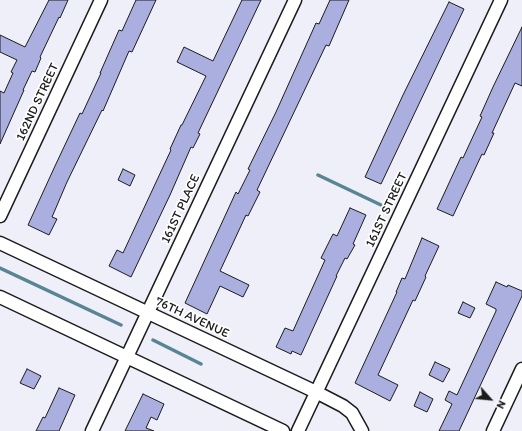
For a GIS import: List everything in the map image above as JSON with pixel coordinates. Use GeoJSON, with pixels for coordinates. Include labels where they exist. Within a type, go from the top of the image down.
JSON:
{"type":"FeatureCollection","features":[{"type":"Feature","properties":{"kind":"street","name":"162ND STREET"},"geometry":{"type":"LineString","coordinates":[[0,216],[101,0]]}},
{"type":"Feature","properties":{"kind":"street","name":"161ST PLACE"},"geometry":{"type":"LineString","coordinates":[[92,431],[295,0]]}},
{"type":"Feature","properties":{"kind":"street","name":"161ST STREET"},"geometry":{"type":"LineString","coordinates":[[298,431],[500,0]]}},
{"type":"Feature","properties":{"kind":"street","name":"76TH AVENUE"},"geometry":{"type":"LineString","coordinates":[[0,243],[343,406],[352,413],[362,431]]}},
{"type":"Feature","properties":{"kind":"street"},"geometry":{"type":"LineString","coordinates":[[0,297],[283,431]]}},
{"type":"Feature","properties":{"kind":"street"},"geometry":{"type":"LineString","coordinates":[[493,431],[522,369]]}},
{"type":"Feature","properties":{"kind":"building"},"geometry":{"type":"Polygon","coordinates":[[[49,0],[68,0],[40,57],[41,58],[35,72],[32,71],[23,90],[0,144],[0,91],[4,93],[17,60],[0,52],[0,35],[25,47],[49,0]]]}},
{"type":"Feature","properties":{"kind":"building"},"geometry":{"type":"Polygon","coordinates":[[[136,0],[156,0],[132,52],[129,51],[103,111],[102,110],[67,182],[52,217],[57,219],[49,235],[28,225],[80,113],[82,114],[119,30],[122,31],[136,0]]]}},
{"type":"Feature","properties":{"kind":"building"},"geometry":{"type":"Polygon","coordinates":[[[242,0],[261,0],[198,133],[200,134],[193,148],[191,147],[131,277],[109,266],[117,250],[123,253],[171,150],[170,149],[181,125],[206,76],[177,62],[184,47],[213,61],[242,0]]]}},
{"type":"Feature","properties":{"kind":"building"},"geometry":{"type":"Polygon","coordinates":[[[330,0],[349,0],[329,46],[326,45],[257,190],[260,192],[248,216],[246,215],[220,271],[249,285],[243,297],[220,286],[207,314],[185,303],[236,192],[238,194],[250,170],[248,169],[276,112],[316,23],[319,24],[330,0]]]}},
{"type":"Feature","properties":{"kind":"building"},"geometry":{"type":"Polygon","coordinates":[[[449,2],[464,9],[381,184],[365,177],[403,95],[449,2]]]}},
{"type":"Feature","properties":{"kind":"building"},"geometry":{"type":"Polygon","coordinates":[[[522,27],[522,86],[515,83],[492,133],[494,133],[484,155],[482,154],[453,216],[437,209],[461,157],[463,158],[482,117],[480,116],[493,87],[522,27]]]}},
{"type":"Feature","properties":{"kind":"building"},"geometry":{"type":"Polygon","coordinates":[[[123,169],[135,175],[130,186],[118,180],[123,169]]]}},
{"type":"Feature","properties":{"kind":"building"},"geometry":{"type":"Polygon","coordinates":[[[350,208],[366,215],[353,244],[355,245],[347,259],[345,258],[336,276],[301,355],[292,351],[291,354],[276,347],[285,328],[293,331],[325,260],[321,258],[333,234],[337,236],[350,208]]]}},
{"type":"Feature","properties":{"kind":"building"},"geometry":{"type":"Polygon","coordinates":[[[422,238],[439,246],[415,301],[413,300],[378,375],[398,385],[390,401],[355,383],[402,278],[405,279],[422,238]]]}},
{"type":"Feature","properties":{"kind":"building"},"geometry":{"type":"Polygon","coordinates":[[[496,282],[522,291],[522,296],[459,431],[439,431],[452,404],[445,400],[449,391],[457,395],[496,311],[496,309],[486,304],[496,282]]]}},
{"type":"Feature","properties":{"kind":"building"},"geometry":{"type":"Polygon","coordinates":[[[463,302],[475,308],[470,318],[458,313],[463,302]]]}},
{"type":"Feature","properties":{"kind":"building"},"geometry":{"type":"Polygon","coordinates":[[[435,362],[450,369],[443,382],[429,375],[435,362]]]}},
{"type":"Feature","properties":{"kind":"building"},"geometry":{"type":"Polygon","coordinates":[[[27,369],[41,376],[34,389],[20,383],[27,369]]]}},
{"type":"Feature","properties":{"kind":"building"},"geometry":{"type":"Polygon","coordinates":[[[59,388],[75,395],[59,431],[36,431],[43,417],[45,418],[59,388]]]}},
{"type":"Feature","properties":{"kind":"building"},"geometry":{"type":"Polygon","coordinates":[[[420,392],[433,399],[427,412],[414,406],[420,392]]]}},
{"type":"Feature","properties":{"kind":"building"},"geometry":{"type":"Polygon","coordinates":[[[143,394],[164,404],[157,420],[151,417],[146,428],[154,431],[125,431],[143,394]]]}},
{"type":"Feature","properties":{"kind":"waterway"},"geometry":{"type":"LineString","coordinates":[[318,175],[381,205]]}},
{"type":"Feature","properties":{"kind":"waterway"},"geometry":{"type":"LineString","coordinates":[[0,268],[121,325]]}},
{"type":"Feature","properties":{"kind":"waterway"},"geometry":{"type":"LineString","coordinates":[[153,340],[201,364]]}}]}
